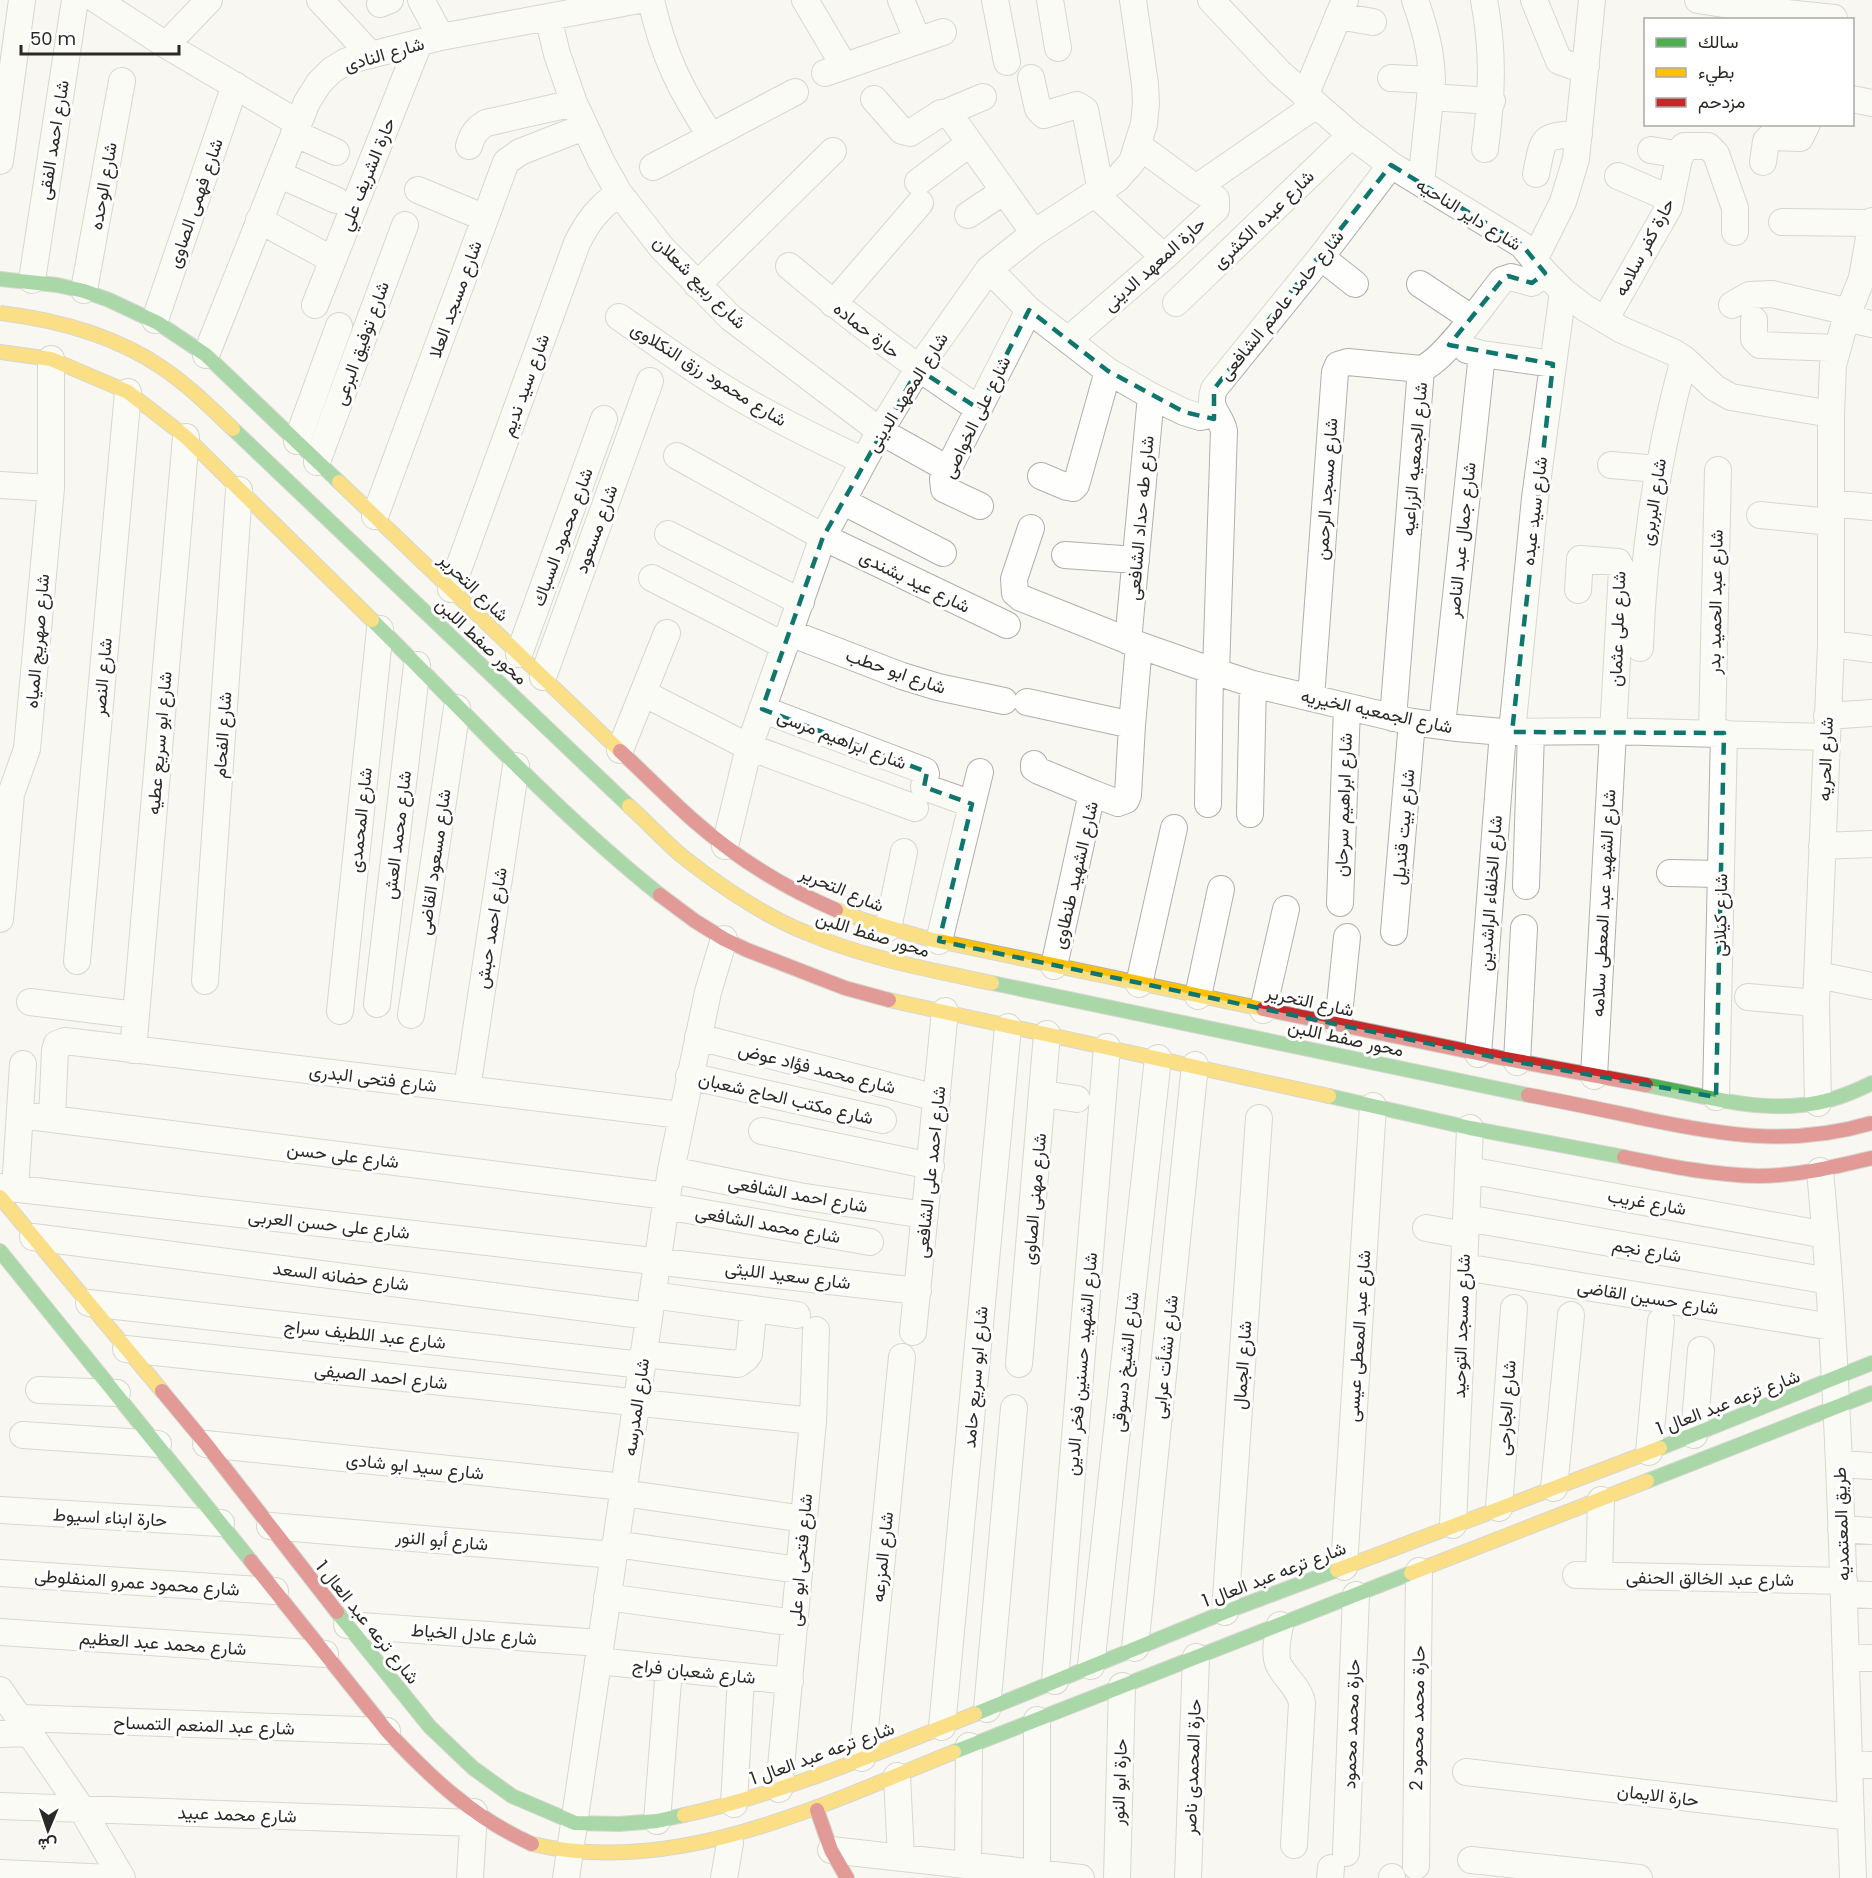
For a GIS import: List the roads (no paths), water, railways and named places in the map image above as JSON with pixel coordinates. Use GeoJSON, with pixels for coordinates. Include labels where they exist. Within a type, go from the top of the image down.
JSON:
{"type":"FeatureCollection","features":[{"type":"Feature","properties":{"kind":"street"},"geometry":{"type":"LineString","coordinates":[[0,161],[22,0]]}},
{"type":"Feature","properties":{"kind":"street","name":"شارع احمد الفقى"},"geometry":{"type":"LineString","coordinates":[[32,280],[75,0]]}},
{"type":"Feature","properties":{"kind":"street"},"geometry":{"type":"LineString","coordinates":[[166,45],[209,0]]}},
{"type":"Feature","properties":{"kind":"street"},"geometry":{"type":"LineString","coordinates":[[320,0],[371,55]]}},
{"type":"Feature","properties":{"kind":"street"},"geometry":{"type":"LineString","coordinates":[[421,0],[430,40]]}},
{"type":"Feature","properties":{"kind":"street","name":"شارع النادى"},"geometry":{"type":"LineString","coordinates":[[206,356],[296,128],[319,83],[332,69],[347,61],[430,40],[639,0]]}},
{"type":"Feature","properties":{"kind":"street"},"geometry":{"type":"LineString","coordinates":[[651,0],[659,35],[672,71],[689,105],[711,136]]}},
{"type":"Feature","properties":{"kind":"street"},"geometry":{"type":"LineString","coordinates":[[805,0],[834,69],[943,32]]}},
{"type":"Feature","properties":{"kind":"street"},"geometry":{"type":"LineString","coordinates":[[901,0],[918,41]]}},
{"type":"Feature","properties":{"kind":"street"},"geometry":{"type":"LineString","coordinates":[[995,0],[1007,62]]}},
{"type":"Feature","properties":{"kind":"street"},"geometry":{"type":"LineString","coordinates":[[1050,0],[1058,48]]}},
{"type":"Feature","properties":{"kind":"street","name":"شارع المعهد الدينى"},"geometry":{"type":"LineString","coordinates":[[725,846],[749,747],[824,537],[880,431],[918,369],[989,269],[1034,233],[1117,179],[1132,162],[1139,146],[1146,103],[1133,0]]}},
{"type":"Feature","properties":{"kind":"street"},"geometry":{"type":"LineString","coordinates":[[1415,0],[1429,45],[1431,89],[1421,183]]}},
{"type":"Feature","properties":{"kind":"street"},"geometry":{"type":"LineString","coordinates":[[1484,0],[1492,63],[1492,101],[1485,149]]}},
{"type":"Feature","properties":{"kind":"street"},"geometry":{"type":"LineString","coordinates":[[1534,0],[1559,61],[1573,66],[1586,66]]}},
{"type":"Feature","properties":{"kind":"street"},"geometry":{"type":"LineString","coordinates":[[1540,267],[1570,183],[1580,134],[1592,0]]}},
{"type":"Feature","properties":{"kind":"street"},"geometry":{"type":"LineString","coordinates":[[1698,0],[1734,9],[1834,12]]}},
{"type":"Feature","properties":{"kind":"street","name":"شارع داير الناحيه"},"geometry":{"type":"LineString","coordinates":[[1218,2],[1279,72],[1351,135],[1391,165],[1522,245],[1563,291],[1605,320],[1622,330],[1673,352],[1684,359],[1715,388],[1731,397],[1831,414]]}},
{"type":"Feature","properties":{"kind":"street"},"geometry":{"type":"LineString","coordinates":[[107,3],[166,45],[235,85],[296,128],[336,152]]}},
{"type":"Feature","properties":{"kind":"street"},"geometry":{"type":"LineString","coordinates":[[1196,188],[1310,100],[1341,8],[1373,22]]}},
{"type":"Feature","properties":{"kind":"street","name":"شارع ربيع شعلان"},"geometry":{"type":"LineString","coordinates":[[548,17],[557,54],[584,127],[619,193],[662,248],[731,318],[880,431],[948,469]]}},
{"type":"Feature","properties":{"kind":"street","name":"حارة الشريف علي"},"geometry":{"type":"LineString","coordinates":[[315,305],[430,40]]}},
{"type":"Feature","properties":{"kind":"street"},"geometry":{"type":"LineString","coordinates":[[1031,78],[1038,109],[1044,115],[1077,105],[1085,110],[1098,192],[1164,257]]}},
{"type":"Feature","properties":{"kind":"street"},"geometry":{"type":"LineString","coordinates":[[1391,78],[1431,89],[1492,101]]}},
{"type":"Feature","properties":{"kind":"street","name":"شارع الوحده"},"geometry":{"type":"LineString","coordinates":[[84,290],[122,81]]}},
{"type":"Feature","properties":{"kind":"street","name":"شارع فهمى الصاوى"},"geometry":{"type":"LineString","coordinates":[[155,320],[235,85]]}},
{"type":"Feature","properties":{"kind":"street"},"geometry":{"type":"LineString","coordinates":[[653,167],[795,92]]}},
{"type":"Feature","properties":{"kind":"street"},"geometry":{"type":"LineString","coordinates":[[874,99],[906,133],[910,133],[941,113],[983,98]]}},
{"type":"Feature","properties":{"kind":"street"},"geometry":{"type":"LineString","coordinates":[[1854,99],[1872,103]]}},
{"type":"Feature","properties":{"kind":"street"},"geometry":{"type":"LineString","coordinates":[[469,146],[472,135],[486,123],[574,103]]}},
{"type":"Feature","properties":{"kind":"street"},"geometry":{"type":"LineString","coordinates":[[945,113],[950,115],[1034,233]]}},
{"type":"Feature","properties":{"kind":"street"},"geometry":{"type":"LineString","coordinates":[[1763,162],[1767,141],[1770,137],[1800,138],[1806,126]]}},
{"type":"Feature","properties":{"kind":"street","name":"شارع مسجد العلا"},"geometry":{"type":"LineString","coordinates":[[375,516],[506,162],[520,152],[584,127]]}},
{"type":"Feature","properties":{"kind":"street"},"geometry":{"type":"LineString","coordinates":[[1536,174],[1542,143],[1553,135],[1580,134]]}},
{"type":"Feature","properties":{"kind":"street","name":"شارع عبده الكشرى"},"geometry":{"type":"LineString","coordinates":[[1176,303],[1351,135]]}},
{"type":"Feature","properties":{"kind":"street"},"geometry":{"type":"LineString","coordinates":[[1651,150],[1681,155],[1684,146],[1708,146],[1712,137]]}},
{"type":"Feature","properties":{"kind":"street"},"geometry":{"type":"LineString","coordinates":[[1712,137],[1735,208],[1735,232]]}},
{"type":"Feature","properties":{"kind":"street"},"geometry":{"type":"LineString","coordinates":[[833,304],[919,192],[970,143]]}},
{"type":"Feature","properties":{"kind":"street","name":"حارة المعهد الدينى"},"geometry":{"type":"LineString","coordinates":[[1068,340],[1164,257],[1216,208],[1216,199],[1196,188],[1139,146]]}},
{"type":"Feature","properties":{"kind":"street"},"geometry":{"type":"LineString","coordinates":[[697,285],[833,151]]}},
{"type":"Feature","properties":{"kind":"street","name":"حارة كفر سلامه"},"geometry":{"type":"LineString","coordinates":[[1605,320],[1665,214],[1671,199],[1681,155]]}},
{"type":"Feature","properties":{"kind":"street","name":"شارع حامد عاصم الشافعى"},"geometry":{"type":"LineString","coordinates":[[1208,804],[1224,431],[1211,402],[1214,389],[1321,257],[1391,165]]}},
{"type":"Feature","properties":{"kind":"street"},"geometry":{"type":"LineString","coordinates":[[278,174],[336,200]]}},
{"type":"Feature","properties":{"kind":"street"},"geometry":{"type":"LineString","coordinates":[[1618,176],[1671,199]]}},
{"type":"Feature","properties":{"kind":"street"},"geometry":{"type":"LineString","coordinates":[[418,190],[484,218]]}},
{"type":"Feature","properties":{"kind":"street"},"geometry":{"type":"LineString","coordinates":[[968,215],[1004,191]]}},
{"type":"Feature","properties":{"kind":"street","name":"شارع سيد نديم"},"geometry":{"type":"LineString","coordinates":[[451,589],[577,243],[592,217],[619,193]]}},
{"type":"Feature","properties":{"kind":"street"},"geometry":{"type":"LineString","coordinates":[[259,220],[333,260]]}},
{"type":"Feature","properties":{"kind":"street"},"geometry":{"type":"LineString","coordinates":[[1782,222],[1871,237],[1862,278],[1836,348],[1831,381],[1831,414]]}},
{"type":"Feature","properties":{"kind":"street","name":"شارع توفيق البرعى"},"geometry":{"type":"LineString","coordinates":[[317,462],[405,225]]}},
{"type":"Feature","properties":{"kind":"street"},"geometry":{"type":"LineString","coordinates":[[1321,257],[1355,284]]}},
{"type":"Feature","properties":{"kind":"street","name":"حارة حماده"},"geometry":{"type":"LineString","coordinates":[[789,266],[833,304],[918,369],[979,409]]}},
{"type":"Feature","properties":{"kind":"street","name":"شارع الجمعيه الزراعيه"},"geometry":{"type":"LineString","coordinates":[[1402,720],[1421,369],[1432,363],[1449,345],[1502,280],[1511,277],[1532,283],[1540,267]]}},
{"type":"Feature","properties":{"kind":"street"},"geometry":{"type":"LineString","coordinates":[[989,269],[1029,310],[1108,371],[1151,396],[1192,415],[1215,414]]}},
{"type":"Feature","properties":{"kind":"street","name":"شارع التحرير"},"geometry":{"type":"LineString","coordinates":[[0,279],[32,280],[84,290],[108,298],[155,320],[206,356],[694,821],[763,872],[844,913],[888,928],[939,941],[1139,984],[1198,1005],[1263,1010],[1517,1062],[1818,1114],[1838,1098],[1872,1083]]}},
{"type":"Feature","properties":{"kind":"street"},"geometry":{"type":"LineString","coordinates":[[1420,284],[1471,318]]}},
{"type":"Feature","properties":{"kind":"street","name":"شارع سيد عبده"},"geometry":{"type":"LineString","coordinates":[[1515,732],[1527,576],[1563,291]]}},
{"type":"Feature","properties":{"kind":"street"},"geometry":{"type":"LineString","coordinates":[[1732,305],[1749,295],[1772,294],[1872,324]]}},
{"type":"Feature","properties":{"kind":"street","name":"شارع على الخواصى"},"geometry":{"type":"LineString","coordinates":[[980,506],[944,489],[943,479],[1029,310]]}},
{"type":"Feature","properties":{"kind":"street","name":"محور صفط اللبن"},"geometry":{"type":"LineString","coordinates":[[0,313],[38,317],[83,328],[125,346],[164,369],[208,406],[681,855],[720,885],[754,906],[806,932],[852,949],[943,973],[1699,1130],[1751,1138],[1805,1137],[1857,1128],[1872,1123]]}},
{"type":"Feature","properties":{"kind":"street","name":"شارع محمود رزق النكلاوى"},"geometry":{"type":"LineString","coordinates":[[619,317],[677,358],[737,396],[864,461]]}},
{"type":"Feature","properties":{"kind":"street"},"geometry":{"type":"LineString","coordinates":[[1754,320],[1754,339],[1760,345],[1836,348]]}},
{"type":"Feature","properties":{"kind":"street"},"geometry":{"type":"LineString","coordinates":[[297,441],[339,326]]}},
{"type":"Feature","properties":{"kind":"street"},"geometry":{"type":"LineString","coordinates":[[1449,345],[1482,354],[1553,364]]}},
{"type":"Feature","properties":{"kind":"street"},"geometry":{"type":"LineString","coordinates":[[0,352],[51,359],[128,392],[186,437],[516,766],[624,866],[660,896],[724,939],[790,968],[846,988],[1008,1027],[1195,1065],[1470,1128],[1690,1170],[1758,1176],[1820,1160],[1872,1158]]}},
{"type":"Feature","properties":{"kind":"street","name":"شارع جمال عبد الناصر"},"geometry":{"type":"LineString","coordinates":[[1442,726],[1482,354]]}},
{"type":"Feature","properties":{"kind":"street","name":"شارع صهريج المياه"},"geometry":{"type":"LineString","coordinates":[[0,919],[11,794],[27,749],[51,488],[51,359]]}},
{"type":"Feature","properties":{"kind":"street","name":"شارع البربرى"},"geometry":{"type":"LineString","coordinates":[[1640,648],[1646,551],[1658,470],[1684,359]]}},
{"type":"Feature","properties":{"kind":"street","name":"شارع مسجد الرحمن"},"geometry":{"type":"LineString","coordinates":[[1311,698],[1335,372],[1338,365],[1348,362],[1421,369]]}},
{"type":"Feature","properties":{"kind":"street"},"geometry":{"type":"LineString","coordinates":[[1041,476],[1067,487],[1073,488],[1076,485],[1108,371]]}},
{"type":"Feature","properties":{"kind":"street","name":"شارع مسعود"},"geometry":{"type":"LineString","coordinates":[[543,677],[650,381]]}},
{"type":"Feature","properties":{"kind":"street","name":"شارع النصر"},"geometry":{"type":"LineString","coordinates":[[77,961],[128,392]]}},
{"type":"Feature","properties":{"kind":"street","name":"شارع طه حداد الشافعى"},"geometry":{"type":"LineString","coordinates":[[1134,643],[1136,560],[1151,396]]}},
{"type":"Feature","properties":{"kind":"street","name":"شارع الحريه"},"geometry":{"type":"LineString","coordinates":[[1818,1114],[1816,1002],[1831,644],[1831,414]]}},
{"type":"Feature","properties":{"kind":"street","name":"شارع محمود السباك"},"geometry":{"type":"LineString","coordinates":[[519,654],[604,419]]}},
{"type":"Feature","properties":{"kind":"street","name":"شارع ابو سريع عطيه"},"geometry":{"type":"LineString","coordinates":[[133,1050],[186,437]]}},
{"type":"Feature","properties":{"kind":"street","name":"شارع عيد بشندى"},"geometry":{"type":"LineString","coordinates":[[677,456],[824,537],[1007,626]]}},
{"type":"Feature","properties":{"kind":"street"},"geometry":{"type":"LineString","coordinates":[[1611,465],[1658,470]]}},
{"type":"Feature","properties":{"kind":"street","name":"شارع عبد الحميد بدر"},"geometry":{"type":"LineString","coordinates":[[1718,470],[1718,733]]}},
{"type":"Feature","properties":{"kind":"street"},"geometry":{"type":"LineString","coordinates":[[0,485],[51,488]]}},
{"type":"Feature","properties":{"kind":"street","name":"شارع الفحام"},"geometry":{"type":"LineString","coordinates":[[205,981],[239,490]]}},
{"type":"Feature","properties":{"kind":"street"},"geometry":{"type":"LineString","coordinates":[[842,501],[943,553]]}},
{"type":"Feature","properties":{"kind":"street"},"geometry":{"type":"LineString","coordinates":[[1760,515],[1831,513],[1872,507]]}},
{"type":"Feature","properties":{"kind":"street","name":"شارع الجمعيه الخيريه"},"geometry":{"type":"LineString","coordinates":[[1031,528],[1014,579],[1015,593],[1021,598],[1134,643],[1253,684],[1402,720],[1515,732],[1718,733],[1826,726],[1872,713]]}},
{"type":"Feature","properties":{"kind":"street"},"geometry":{"type":"LineString","coordinates":[[668,534],[801,602]]}},
{"type":"Feature","properties":{"kind":"street"},"geometry":{"type":"LineString","coordinates":[[1065,555],[1136,560]]}},
{"type":"Feature","properties":{"kind":"street","name":"شارع على عثمان"},"geometry":{"type":"LineString","coordinates":[[1578,591],[1580,559],[1621,564],[1613,731]]}},
{"type":"Feature","properties":{"kind":"street","name":"شارع ابو حطب"},"geometry":{"type":"LineString","coordinates":[[652,578],[787,639],[902,676],[938,687],[1132,725]]}},
{"type":"Feature","properties":{"kind":"street","name":"شارع المحمدى"},"geometry":{"type":"LineString","coordinates":[[340,1011],[380,629]]}},
{"type":"Feature","properties":{"kind":"street"},"geometry":{"type":"LineString","coordinates":[[620,750],[667,633]]}},
{"type":"Feature","properties":{"kind":"street","name":"شارع الشهيد طنطاوى"},"geometry":{"type":"LineString","coordinates":[[1054,966],[1092,793],[1118,803],[1126,800],[1128,795],[1134,643]]}},
{"type":"Feature","properties":{"kind":"street"},"geometry":{"type":"LineString","coordinates":[[1831,644],[1872,649]]}},
{"type":"Feature","properties":{"kind":"street","name":"شارع محمد العش"},"geometry":{"type":"LineString","coordinates":[[377,1004],[417,665]]}},
{"type":"Feature","properties":{"kind":"street"},"geometry":{"type":"LineString","coordinates":[[1250,814],[1253,684]]}},
{"type":"Feature","properties":{"kind":"street"},"geometry":{"type":"LineString","coordinates":[[643,693],[749,747],[915,808]]}},
{"type":"Feature","properties":{"kind":"street","name":"شارع ابراهيم سرحان"},"geometry":{"type":"LineString","coordinates":[[1340,903],[1347,707]]}},
{"type":"Feature","properties":{"kind":"street","name":"شارع مسعود القاضى"},"geometry":{"type":"LineString","coordinates":[[411,1015],[457,708]]}},
{"type":"Feature","properties":{"kind":"street","name":"شارع ابراهيم مرسى"},"geometry":{"type":"LineString","coordinates":[[762,709],[925,771],[924,787],[972,804]]}},
{"type":"Feature","properties":{"kind":"street","name":"شارع بيت قنديل"},"geometry":{"type":"LineString","coordinates":[[1394,932],[1402,720]]}},
{"type":"Feature","properties":{"kind":"street","name":"شارع الشهيد عبد المعطى سلامه"},"geometry":{"type":"LineString","coordinates":[[1594,1076],[1613,731]]}},
{"type":"Feature","properties":{"kind":"street"},"geometry":{"type":"LineString","coordinates":[[1515,732],[1526,886]]}},
{"type":"Feature","properties":{"kind":"street","name":"شارع الخلفاء الراشدين"},"geometry":{"type":"LineString","coordinates":[[1478,1054],[1515,732]]}},
{"type":"Feature","properties":{"kind":"street","name":"شارع كيلانى"},"geometry":{"type":"LineString","coordinates":[[1716,1097],[1721,874],[1718,733]]}},
{"type":"Feature","properties":{"kind":"street"},"geometry":{"type":"LineString","coordinates":[[1034,764],[1034,768],[1039,771],[1092,793]]}},
{"type":"Feature","properties":{"kind":"street","name":"شارع احمد حبش"},"geometry":{"type":"LineString","coordinates":[[467,1089],[516,766]]}},
{"type":"Feature","properties":{"kind":"street"},"geometry":{"type":"LineString","coordinates":[[939,941],[980,772]]}},
{"type":"Feature","properties":{"kind":"street"},"geometry":{"type":"LineString","coordinates":[[1139,984],[1174,828]]}},
{"type":"Feature","properties":{"kind":"street"},"geometry":{"type":"LineString","coordinates":[[1822,846],[1872,844]]}},
{"type":"Feature","properties":{"kind":"street"},"geometry":{"type":"LineString","coordinates":[[888,928],[904,852]]}},
{"type":"Feature","properties":{"kind":"street"},"geometry":{"type":"LineString","coordinates":[[1670,873],[1721,874]]}},
{"type":"Feature","properties":{"kind":"street"},"geometry":{"type":"LineString","coordinates":[[1198,1005],[1221,889]]}},
{"type":"Feature","properties":{"kind":"street"},"geometry":{"type":"LineString","coordinates":[[1263,1010],[1286,909]]}},
{"type":"Feature","properties":{"kind":"street"},"geometry":{"type":"LineString","coordinates":[[1517,1062],[1524,928]]}},
{"type":"Feature","properties":{"kind":"street"},"geometry":{"type":"LineString","coordinates":[[1338,1025],[1347,938]]}},
{"type":"Feature","properties":{"kind":"street","name":"شارع المدرسه"},"geometry":{"type":"LineString","coordinates":[[568,1867],[671,1170],[708,992],[724,939]]}},
{"type":"Feature","properties":{"kind":"street"},"geometry":{"type":"LineString","coordinates":[[1818,975],[1872,986]]}},
{"type":"Feature","properties":{"kind":"street"},"geometry":{"type":"LineString","coordinates":[[1748,997],[1816,1002]]}},
{"type":"Feature","properties":{"kind":"street"},"geometry":{"type":"LineString","coordinates":[[30,1002],[136,1015]]}},
{"type":"Feature","properties":{"kind":"street","name":"محور صفط اللبن"},"geometry":{"type":"LineString","coordinates":[[1198,1005],[1698,1117],[1749,1125],[1801,1124],[1852,1116],[1872,1110]]}},
{"type":"Feature","properties":{"kind":"street","name":"شارع احمد على الشافعى"},"geometry":{"type":"LineString","coordinates":[[913,1332],[945,1011]]}},
{"type":"Feature","properties":{"kind":"street","name":"شارع ابو سريع حامد"},"geometry":{"type":"LineString","coordinates":[[942,1727],[1008,1027]]}},
{"type":"Feature","properties":{"kind":"street","name":"شارع مهنى الصاوى"},"geometry":{"type":"LineString","coordinates":[[1019,1365],[1047,1034]]}},
{"type":"Feature","properties":{"kind":"street","name":"شارع محمد فؤاد عوض"},"geometry":{"type":"LineString","coordinates":[[698,1037],[937,1098]]}},
{"type":"Feature","properties":{"kind":"street","name":"شارع فتحى البدرى"},"geometry":{"type":"LineString","coordinates":[[52,1119],[55,1050],[57,1044],[65,1041],[681,1115]]}},
{"type":"Feature","properties":{"kind":"street","name":"شارع الشهيد حسنين فخر الدين"},"geometry":{"type":"LineString","coordinates":[[1055,1681],[1107,1047]]}},
{"type":"Feature","properties":{"kind":"street","name":"شارع الشيخ دسوقى"},"geometry":{"type":"LineString","coordinates":[[1091,1666],[1158,1058]]}},
{"type":"Feature","properties":{"kind":"street"},"geometry":{"type":"LineString","coordinates":[[5,1191],[20,1115],[23,1064]]}},
{"type":"Feature","properties":{"kind":"street","name":"شارع نشأت عرابى"},"geometry":{"type":"LineString","coordinates":[[1135,1648],[1195,1065]]}},
{"type":"Feature","properties":{"kind":"street","name":"شارع مكتب الحاج شعبان"},"geometry":{"type":"LineString","coordinates":[[689,1076],[883,1120]]}},
{"type":"Feature","properties":{"kind":"street"},"geometry":{"type":"LineString","coordinates":[[1043,1094],[1077,1100]]}},
{"type":"Feature","properties":{"kind":"street","name":"شارع عبد المعطى عيسى"},"geometry":{"type":"LineString","coordinates":[[1344,1567],[1373,1106]]}},
{"type":"Feature","properties":{"kind":"street"},"geometry":{"type":"LineString","coordinates":[[1818,1114],[1820,1160]]}},
{"type":"Feature","properties":{"kind":"street","name":"شارع على حسن"},"geometry":{"type":"LineString","coordinates":[[20,1115],[666,1201]]}},
{"type":"Feature","properties":{"kind":"street","name":"شارع الجمال"},"geometry":{"type":"LineString","coordinates":[[1225,1612],[1258,1118]]}},
{"type":"Feature","properties":{"kind":"street","name":"شارع مسجد التوحيد"},"geometry":{"type":"LineString","coordinates":[[1453,1525],[1470,1128]]}},
{"type":"Feature","properties":{"kind":"street"},"geometry":{"type":"LineString","coordinates":[[762,1131],[931,1166]]}},
{"type":"Feature","properties":{"kind":"street","name":"طريق المعتمديه"},"geometry":{"type":"LineString","coordinates":[[1820,1160],[1835,1379],[1846,1657],[1861,1765],[1851,1817],[1859,1864]]}},
{"type":"Feature","properties":{"kind":"street","name":"شارع احمد الشافعى"},"geometry":{"type":"LineString","coordinates":[[671,1170],[799,1196],[925,1215]]}},
{"type":"Feature","properties":{"kind":"street","name":"شارع غريب"},"geometry":{"type":"LineString","coordinates":[[1468,1170],[1826,1235]]}},
{"type":"Feature","properties":{"kind":"street","name":"شارع ترعه عبد العال 1"},"geometry":{"type":"LineString","coordinates":[[5,1191],[33,1237],[206,1444],[430,1727],[473,1768],[512,1796],[575,1823],[619,1824],[657,1821],[734,1804],[779,1789],[897,1776],[1872,1394]]}},
{"type":"Feature","properties":{"kind":"street","name":"شارع على حسن العربى"},"geometry":{"type":"LineString","coordinates":[[5,1191],[657,1260]]}},
{"type":"Feature","properties":{"kind":"street","name":"شارع محمد الشافعى"},"geometry":{"type":"LineString","coordinates":[[666,1201],[870,1242]]}},
{"type":"Feature","properties":{"kind":"street","name":"شارع نجم"},"geometry":{"type":"LineString","coordinates":[[1426,1228],[1465,1227],[1829,1281]]}},
{"type":"Feature","properties":{"kind":"street","name":"شارع حضانه السعد"},"geometry":{"type":"LineString","coordinates":[[33,1237],[807,1322]]}},
{"type":"Feature","properties":{"kind":"street","name":"شارع ترعه عبد العال 1"},"geometry":{"type":"LineString","coordinates":[[0,1251],[158,1444],[387,1731],[474,1818],[533,1845],[568,1867],[698,1852],[768,1831],[817,1810],[837,1784],[862,1758],[1225,1612],[1694,1435],[1872,1363]]}},
{"type":"Feature","properties":{"kind":"street","name":"شارع سعيد الليثى"},"geometry":{"type":"LineString","coordinates":[[657,1260],[918,1291]]}},
{"type":"Feature","properties":{"kind":"street","name":"شارع حسين القاضى"},"geometry":{"type":"LineString","coordinates":[[1464,1267],[1832,1327]]}},
{"type":"Feature","properties":{"kind":"street","name":"شارع عبد اللطيف سراج"},"geometry":{"type":"LineString","coordinates":[[89,1303],[643,1360],[738,1364],[749,1354],[752,1324]]}},
{"type":"Feature","properties":{"kind":"street","name":"شارع الجارحى"},"geometry":{"type":"LineString","coordinates":[[1499,1508],[1514,1308]]}},
{"type":"Feature","properties":{"kind":"street"},"geometry":{"type":"LineString","coordinates":[[1554,1488],[1571,1315]]}},
{"type":"Feature","properties":{"kind":"street"},"geometry":{"type":"LineString","coordinates":[[1649,1452],[1660,1321]]}},
{"type":"Feature","properties":{"kind":"street","name":"شارع فتحى ابو على"},"geometry":{"type":"LineString","coordinates":[[779,1789],[813,1421],[807,1322]]}},
{"type":"Feature","properties":{"kind":"street","name":"شارع احمد الصيفى"},"geometry":{"type":"LineString","coordinates":[[126,1349],[813,1421]]}},
{"type":"Feature","properties":{"kind":"street"},"geometry":{"type":"LineString","coordinates":[[1694,1435],[1701,1350]]}},
{"type":"Feature","properties":{"kind":"street","name":"شارع المزرعه"},"geometry":{"type":"LineString","coordinates":[[862,1758],[902,1357]]}},
{"type":"Feature","properties":{"kind":"street"},"geometry":{"type":"LineString","coordinates":[[39,1390],[117,1394]]}},
{"type":"Feature","properties":{"kind":"street"},"geometry":{"type":"LineString","coordinates":[[987,1709],[1014,1408]]}},
{"type":"Feature","properties":{"kind":"street"},"geometry":{"type":"LineString","coordinates":[[23,1435],[158,1444]]}},
{"type":"Feature","properties":{"kind":"street","name":"شارع سيد ابو شادى"},"geometry":{"type":"LineString","coordinates":[[206,1444],[623,1490],[804,1519]]}},
{"type":"Feature","properties":{"kind":"street"},"geometry":{"type":"LineString","coordinates":[[1839,1464],[1872,1466]]}},
{"type":"Feature","properties":{"kind":"street","name":"شارع عبد الخالق الحنفى"},"geometry":{"type":"LineString","coordinates":[[1601,1500],[1588,1575],[1844,1588],[1872,1595]]}},
{"type":"Feature","properties":{"kind":"street","name":"حارة ابناء اسيوط"},"geometry":{"type":"LineString","coordinates":[[0,1510],[221,1523]]}},
{"type":"Feature","properties":{"kind":"street","name":"شارع أبو النور"},"geometry":{"type":"LineString","coordinates":[[270,1526],[614,1549]]}},
{"type":"Feature","properties":{"kind":"street"},"geometry":{"type":"LineString","coordinates":[[1841,1529],[1872,1531]]}},
{"type":"Feature","properties":{"kind":"street"},"geometry":{"type":"LineString","coordinates":[[614,1549],[799,1570]]}},
{"type":"Feature","properties":{"kind":"street","name":"حارة محمد محمود 2"},"geometry":{"type":"LineString","coordinates":[[1416,1866],[1419,1571]]}},
{"type":"Feature","properties":{"kind":"street","name":"شارع محمود عمرو المنفلوطى"},"geometry":{"type":"LineString","coordinates":[[0,1573],[275,1591]]}},
{"type":"Feature","properties":{"kind":"street","name":"حارة محمد محمود"},"geometry":{"type":"LineString","coordinates":[[1335,1867],[1356,1595]]}},
{"type":"Feature","properties":{"kind":"street"},"geometry":{"type":"LineString","coordinates":[[607,1597],[795,1623]]}},
{"type":"Feature","properties":{"kind":"street","name":"شارع عادل الخياط"},"geometry":{"type":"LineString","coordinates":[[347,1625],[599,1652]]}},
{"type":"Feature","properties":{"kind":"street"},"geometry":{"type":"LineString","coordinates":[[1280,1625],[1278,1662],[1300,1692],[1302,1703],[1294,1845]]}},
{"type":"Feature","properties":{"kind":"street","name":"شارع محمد عبد العظيم"},"geometry":{"type":"LineString","coordinates":[[0,1632],[326,1654]]}},
{"type":"Feature","properties":{"kind":"street","name":"شارع شعبان فراج"},"geometry":{"type":"LineString","coordinates":[[599,1652],[669,1668],[790,1681]]}},
{"type":"Feature","properties":{"kind":"street","name":"حارة المحمدى ناصر"},"geometry":{"type":"LineString","coordinates":[[1188,1878],[1196,1657]]}},
{"type":"Feature","properties":{"kind":"street"},"geometry":{"type":"LineString","coordinates":[[1846,1657],[1872,1658]]}},
{"type":"Feature","properties":{"kind":"street"},"geometry":{"type":"LineString","coordinates":[[657,1821],[669,1668]]}},
{"type":"Feature","properties":{"kind":"street"},"geometry":{"type":"LineString","coordinates":[[734,1804],[741,1676]]}},
{"type":"Feature","properties":{"kind":"street","name":"حارة ابو النور"},"geometry":{"type":"LineString","coordinates":[[1117,1878],[1122,1686]]}},
{"type":"Feature","properties":{"kind":"street"},"geometry":{"type":"LineString","coordinates":[[0,1690],[81,1809],[122,1878]]}},
{"type":"Feature","properties":{"kind":"street"},"geometry":{"type":"LineString","coordinates":[[1037,1720],[1037,1873]]}},
{"type":"Feature","properties":{"kind":"street","name":"شارع عبد المنعم التمساح"},"geometry":{"type":"LineString","coordinates":[[0,1734],[26,1726],[387,1731]]}},
{"type":"Feature","properties":{"kind":"street"},"geometry":{"type":"LineString","coordinates":[[968,1865],[969,1746]]}},
{"type":"Feature","properties":{"kind":"street","name":"حارة الايمان"},"geometry":{"type":"LineString","coordinates":[[1466,1772],[1851,1817]]}},
{"type":"Feature","properties":{"kind":"street"},"geometry":{"type":"LineString","coordinates":[[897,1776],[901,1857]]}},
{"type":"Feature","properties":{"kind":"street","name":"شارع محمد عبيد"},"geometry":{"type":"LineString","coordinates":[[0,1806],[474,1818]]}},
{"type":"Feature","properties":{"kind":"street"},"geometry":{"type":"LineString","coordinates":[[817,1810],[831,1850],[847,1878]]}},
{"type":"Feature","properties":{"kind":"street"},"geometry":{"type":"LineString","coordinates":[[470,1878],[474,1818]]}},
{"type":"Feature","properties":{"kind":"street"},"geometry":{"type":"LineString","coordinates":[[724,1878],[730,1843]]}},
{"type":"Feature","properties":{"kind":"street"},"geometry":{"type":"LineString","coordinates":[[831,1850],[1081,1878]]}},
{"type":"Feature","properties":{"kind":"street"},"geometry":{"type":"LineString","coordinates":[[1471,1860],[1537,1873],[1639,1878]]}},
{"type":"Feature","properties":{"kind":"street"},"geometry":{"type":"LineString","coordinates":[[0,1873],[112,1878]]}}]}
